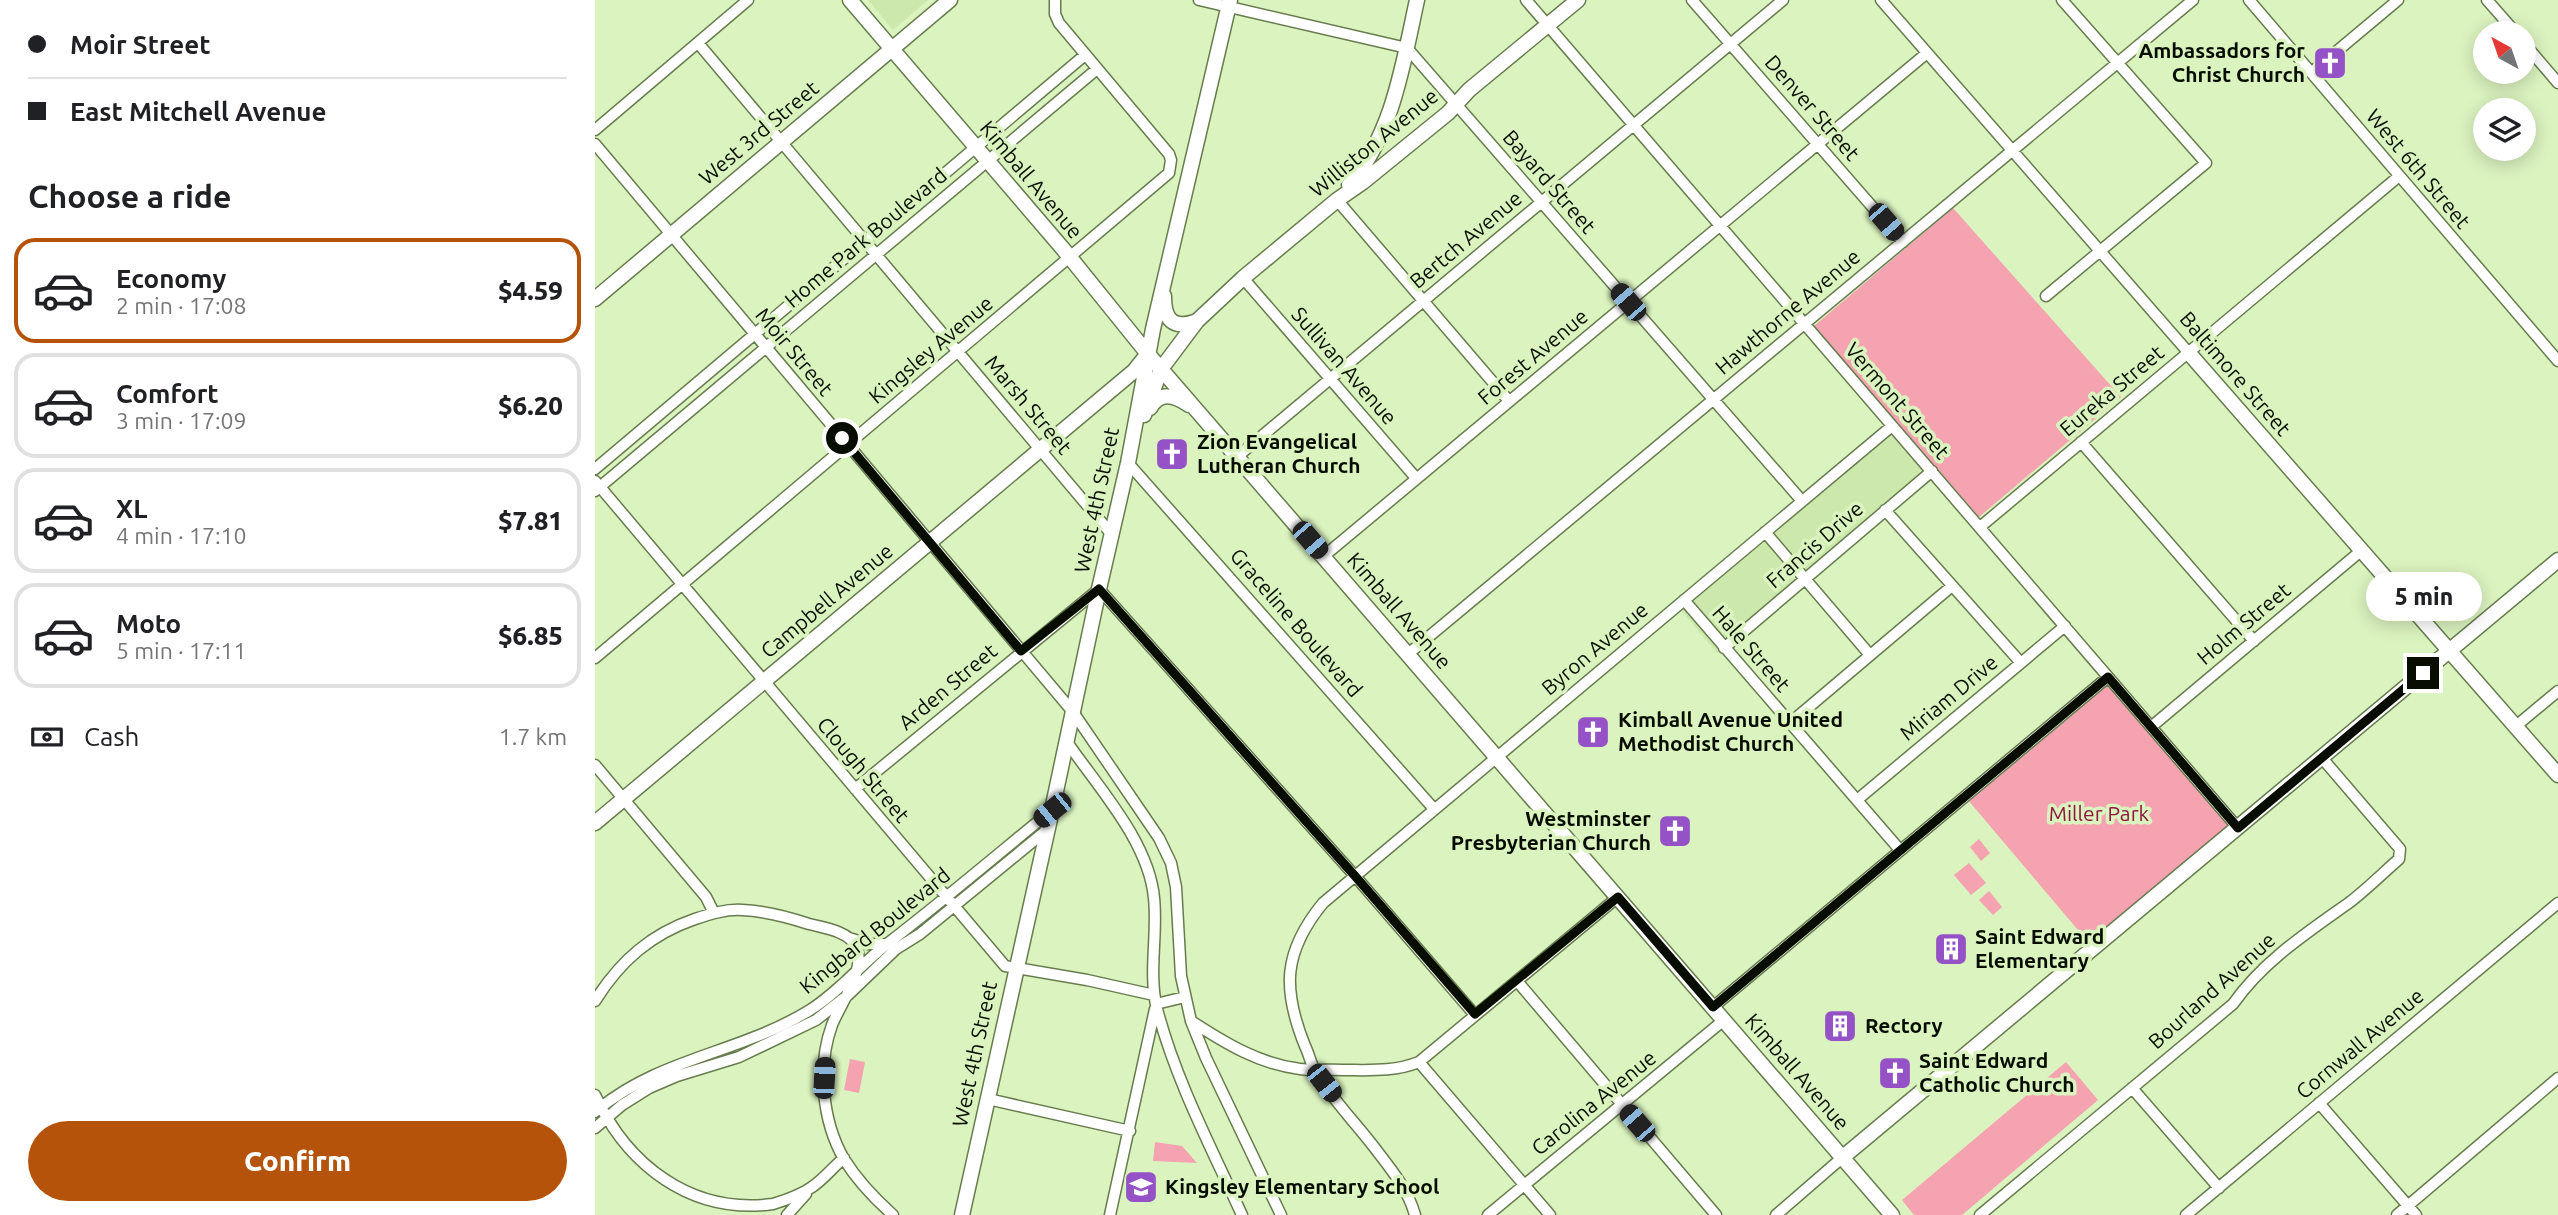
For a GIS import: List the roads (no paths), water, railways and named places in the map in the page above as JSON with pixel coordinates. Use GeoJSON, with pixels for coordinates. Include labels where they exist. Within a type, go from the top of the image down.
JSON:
{"type":"FeatureCollection","features":[{"type":"Feature","properties":{"kind":"main road","name":"Kimball Avenue"},"geometry":{"type":"LineString","coordinates":[[850,0],[1070,258],[1148,354],[1892,1215]]}},
{"type":"Feature","properties":{"kind":"main road","name":"West 3rd Street"},"geometry":{"type":"LineString","coordinates":[[595,299],[950,0]]}},
{"type":"Feature","properties":{"kind":"main road"},"geometry":{"type":"LineString","coordinates":[[1336,200],[1356,177],[1378,140],[1393,104],[1417,0]]}},
{"type":"Feature","properties":{"kind":"main road","name":"Williston Avenue"},"geometry":{"type":"LineString","coordinates":[[1128,463],[1161,369],[1197,321],[1243,278],[1336,200],[1363,182],[1578,0]]}},
{"type":"Feature","properties":{"kind":"main road","name":"West 4th Street"},"geometry":{"type":"LineString","coordinates":[[962,1215],[1099,589],[1113,536],[1148,354],[1229,3]]}},
{"type":"Feature","properties":{"kind":"main road"},"geometry":{"type":"LineString","coordinates":[[1164,283],[1165,311],[1169,318],[1180,325],[1197,321]]}},
{"type":"Feature","properties":{"kind":"main road","name":"Baltimore Street"},"geometry":{"type":"LineString","coordinates":[[2188,352],[2558,775]]}},
{"type":"Feature","properties":{"kind":"main road","name":"Campbell Avenue"},"geometry":{"type":"LineString","coordinates":[[595,823],[1134,371],[1148,354]]}},
{"type":"Feature","properties":{"kind":"main road"},"geometry":{"type":"LineString","coordinates":[[1143,418],[1154,402],[1166,396],[1182,401],[1200,413]]}},
{"type":"Feature","properties":{"kind":"main road"},"geometry":{"type":"LineString","coordinates":[[1843,1157],[2558,560]]}},
{"type":"Feature","properties":{"kind":"street"},"geometry":{"type":"LineString","coordinates":[[595,130],[748,0]]}},
{"type":"Feature","properties":{"kind":"street"},"geometry":{"type":"LineString","coordinates":[[1055,0],[1055,15],[1059,23],[1097,69]]}},
{"type":"Feature","properties":{"kind":"street"},"geometry":{"type":"LineString","coordinates":[[1199,0],[1229,3],[1407,48]]}},
{"type":"Feature","properties":{"kind":"street","name":"Vermont Street"},"geometry":{"type":"LineString","coordinates":[[1526,0],[2238,828]]}},
{"type":"Feature","properties":{"kind":"street","name":"Denver Street"},"geometry":{"type":"LineString","coordinates":[[1692,0],[1903,242]]}},
{"type":"Feature","properties":{"kind":"street","name":"Bertch Avenue"},"geometry":{"type":"LineString","coordinates":[[1238,456],[1783,0]]}},
{"type":"Feature","properties":{"kind":"street","name":"Baltimore Street"},"geometry":{"type":"LineString","coordinates":[[1881,0],[2188,352]]}},
{"type":"Feature","properties":{"kind":"street"},"geometry":{"type":"LineString","coordinates":[[2046,296],[2206,163],[2062,0]]}},
{"type":"Feature","properties":{"kind":"street","name":"Hawthorne Avenue"},"geometry":{"type":"LineString","coordinates":[[1408,654],[2193,0]]}},
{"type":"Feature","properties":{"kind":"street","name":"West 6th Street"},"geometry":{"type":"LineString","coordinates":[[2249,0],[2558,361]]}},
{"type":"Feature","properties":{"kind":"street"},"geometry":{"type":"LineString","coordinates":[[2312,72],[2398,0]]}},
{"type":"Feature","properties":{"kind":"street"},"geometry":{"type":"LineString","coordinates":[[2487,0],[2505,21]]}},
{"type":"Feature","properties":{"kind":"street","name":"Marsh Street"},"geometry":{"type":"LineString","coordinates":[[698,43],[1113,536]]}},
{"type":"Feature","properties":{"kind":"street","name":"Bayard Street"},"geometry":{"type":"LineString","coordinates":[[1407,48],[1802,501]]}},
{"type":"Feature","properties":{"kind":"street","name":"Forest Avenue"},"geometry":{"type":"LineString","coordinates":[[1324,556],[1927,53]]}},
{"type":"Feature","properties":{"kind":"street","name":"Home Park Boulevard"},"geometry":{"type":"LineString","coordinates":[[595,469],[1086,55]]}},
{"type":"Feature","properties":{"kind":"street"},"geometry":{"type":"LineString","coordinates":[[2536,58],[2558,83]]}},
{"type":"Feature","properties":{"kind":"street","name":"Home Park Boulevard"},"geometry":{"type":"LineString","coordinates":[[597,486],[1097,69]]}},
{"type":"Feature","properties":{"kind":"street","name":"Kingsley Avenue"},"geometry":{"type":"LineString","coordinates":[[595,658],[1164,179],[1171,166],[1169,153],[1097,69]]}},
{"type":"Feature","properties":{"kind":"street","name":"Moir Street"},"geometry":{"type":"LineString","coordinates":[[595,144],[1073,712],[1148,821],[1171,863],[1176,887],[1179,962],[1191,1021],[1281,1215]]}},
{"type":"Feature","properties":{"kind":"street","name":"Eureka Street"},"geometry":{"type":"LineString","coordinates":[[1980,527],[2398,177]]}},
{"type":"Feature","properties":{"kind":"street"},"geometry":{"type":"LineString","coordinates":[[1336,200],[1509,401]]}},
{"type":"Feature","properties":{"kind":"street","name":"Sullivan Avenue"},"geometry":{"type":"LineString","coordinates":[[1243,278],[1416,478]]}},
{"type":"Feature","properties":{"kind":"street","name":"Byron Avenue"},"geometry":{"type":"LineString","coordinates":[[1415,1215],[1400,1182],[1315,1070],[1294,1018],[1290,977],[1300,937],[1323,903],[1892,426]]}},
{"type":"Feature","properties":{"kind":"street"},"geometry":{"type":"LineString","coordinates":[[2081,442],[2254,641]]}},
{"type":"Feature","properties":{"kind":"street","name":"Graceline Boulevard"},"geometry":{"type":"LineString","coordinates":[[1128,463],[1434,809]]}},
{"type":"Feature","properties":{"kind":"street","name":"Francis Drive"},"geometry":{"type":"LineString","coordinates":[[1724,649],[1932,471]]}},
{"type":"Feature","properties":{"kind":"street","name":"Clough Street"},"geometry":{"type":"LineString","coordinates":[[597,486],[1005,966],[1087,980],[1156,1001]]}},
{"type":"Feature","properties":{"kind":"street"},"geometry":{"type":"LineString","coordinates":[[1885,510],[2021,663]]}},
{"type":"Feature","properties":{"kind":"street"},"geometry":{"type":"LineString","coordinates":[[1765,532],[1870,655]]}},
{"type":"Feature","properties":{"kind":"street","name":"Holm Street"},"geometry":{"type":"LineString","coordinates":[[2151,727],[2362,551]]}},
{"type":"Feature","properties":{"kind":"street"},"geometry":{"type":"LineString","coordinates":[[1790,723],[1952,586]]}},
{"type":"Feature","properties":{"kind":"street"},"geometry":{"type":"LineString","coordinates":[[1099,589],[1475,1014]]}},
{"type":"Feature","properties":{"kind":"street","name":"Arden Street"},"geometry":{"type":"LineString","coordinates":[[855,789],[1099,589]]}},
{"type":"Feature","properties":{"kind":"street","name":"Hale Street"},"geometry":{"type":"LineString","coordinates":[[1684,600],[1901,850]]}},
{"type":"Feature","properties":{"kind":"street","name":"Miriam Drive"},"geometry":{"type":"LineString","coordinates":[[1857,800],[2065,626]]}},
{"type":"Feature","properties":{"kind":"street"},"geometry":{"type":"LineString","coordinates":[[1713,1007],[2108,677]]}},
{"type":"Feature","properties":{"kind":"street"},"geometry":{"type":"LineString","coordinates":[[2516,726],[2558,691]]}},
{"type":"Feature","properties":{"kind":"street"},"geometry":{"type":"LineString","coordinates":[[1067,742],[1125,825],[1148,868],[1155,910],[1152,974],[1156,1001],[1175,1065],[1242,1215]]}},
{"type":"Feature","properties":{"kind":"street","name":"Bourland Avenue"},"geometry":{"type":"LineString","coordinates":[[1980,1215],[2233,1004],[2249,981],[2399,859],[2400,849],[2322,758]]}},
{"type":"Feature","properties":{"kind":"street"},"geometry":{"type":"LineString","coordinates":[[595,765],[706,897],[713,913]]}},
{"type":"Feature","properties":{"kind":"street","name":"Kingbard Boulevard"},"geometry":{"type":"LineString","coordinates":[[601,1112],[663,1080],[739,1057],[805,1026],[848,995],[1052,810]]}},
{"type":"Feature","properties":{"kind":"street","name":"Kingbard Boulevard"},"geometry":{"type":"LineString","coordinates":[[595,1128],[601,1112],[630,1086],[659,1071],[735,1045],[791,1020],[825,1000],[887,944],[950,902],[1048,829]]}},
{"type":"Feature","properties":{"kind":"street"},"geometry":{"type":"LineString","coordinates":[[1191,1021],[1255,1058],[1284,1066],[1315,1070],[1396,1069],[1419,1062],[1618,897]]}},
{"type":"Feature","properties":{"kind":"street","name":"Cornwall Avenue"},"geometry":{"type":"LineString","coordinates":[[2186,1215],[2558,903]]}},
{"type":"Feature","properties":{"kind":"street"},"geometry":{"type":"LineString","coordinates":[[595,1000],[619,967],[654,936],[713,913],[741,910],[765,913],[830,930],[868,944],[887,944]]}},
{"type":"Feature","properties":{"kind":"street"},"geometry":{"type":"LineString","coordinates":[[849,938],[857,949],[857,970],[827,1041],[824,1078],[827,1112],[843,1158],[861,1182],[893,1215]]}},
{"type":"Feature","properties":{"kind":"street"},"geometry":{"type":"LineString","coordinates":[[1517,981],[1716,1215]]}},
{"type":"Feature","properties":{"kind":"street"},"geometry":{"type":"LineString","coordinates":[[1156,1001],[1185,997]]}},
{"type":"Feature","properties":{"kind":"street"},"geometry":{"type":"LineString","coordinates":[[1110,1215],[1156,1001]]}},
{"type":"Feature","properties":{"kind":"street","name":"Carolina Avenue"},"geometry":{"type":"LineString","coordinates":[[1488,1215],[1724,1020]]}},
{"type":"Feature","properties":{"kind":"street"},"geometry":{"type":"LineString","coordinates":[[805,1026],[817,1027],[827,1041]]}},
{"type":"Feature","properties":{"kind":"street"},"geometry":{"type":"LineString","coordinates":[[1419,1062],[1550,1215]]}},
{"type":"Feature","properties":{"kind":"street"},"geometry":{"type":"LineString","coordinates":[[2397,1215],[2558,1077]]}},
{"type":"Feature","properties":{"kind":"street"},"geometry":{"type":"LineString","coordinates":[[2132,1088],[2219,1188]]}},
{"type":"Feature","properties":{"kind":"street"},"geometry":{"type":"LineString","coordinates":[[595,1095],[601,1112],[641,1166],[679,1195],[712,1207],[764,1212],[813,1187]]}},
{"type":"Feature","properties":{"kind":"street"},"geometry":{"type":"LineString","coordinates":[[988,1099],[1129,1130]]}},
{"type":"Feature","properties":{"kind":"street"},"geometry":{"type":"LineString","coordinates":[[2319,1103],[2416,1215]]}},
{"type":"Feature","properties":{"kind":"street"},"geometry":{"type":"LineString","coordinates":[[1776,1215],[1843,1157]]}},
{"type":"Feature","properties":{"kind":"street"},"geometry":{"type":"LineString","coordinates":[[787,1215],[843,1158]]}},
{"type":"Feature","properties":{"kind":"place","name":"Ambassadors for Christ Church"},"geometry":{"type":"Point","coordinates":[2330,63]}},
{"type":"Feature","properties":{"kind":"place","name":"Zion Evangelical Lutheran Church"},"geometry":{"type":"Point","coordinates":[1172,454]}},
{"type":"Feature","properties":{"kind":"place","name":"Kimball Avenue United Methodist Church"},"geometry":{"type":"Point","coordinates":[1593,732]}},
{"type":"Feature","properties":{"kind":"place","name":"Westminster Presbyterian Church"},"geometry":{"type":"Point","coordinates":[1675,831]}},
{"type":"Feature","properties":{"kind":"place","name":"Saint Edward Elementary"},"geometry":{"type":"Point","coordinates":[1951,949]}},
{"type":"Feature","properties":{"kind":"place","name":"Rectory"},"geometry":{"type":"Point","coordinates":[1840,1026]}},
{"type":"Feature","properties":{"kind":"place","name":"Saint Edward Catholic Church"},"geometry":{"type":"Point","coordinates":[1895,1073]}},
{"type":"Feature","properties":{"kind":"place","name":"Kingsley Elementary School"},"geometry":{"type":"Point","coordinates":[1141,1187]}},
{"type":"Feature","properties":{"kind":"park label","name":"Miller Park"},"geometry":{"type":"Point","coordinates":[2099,814]}}]}
